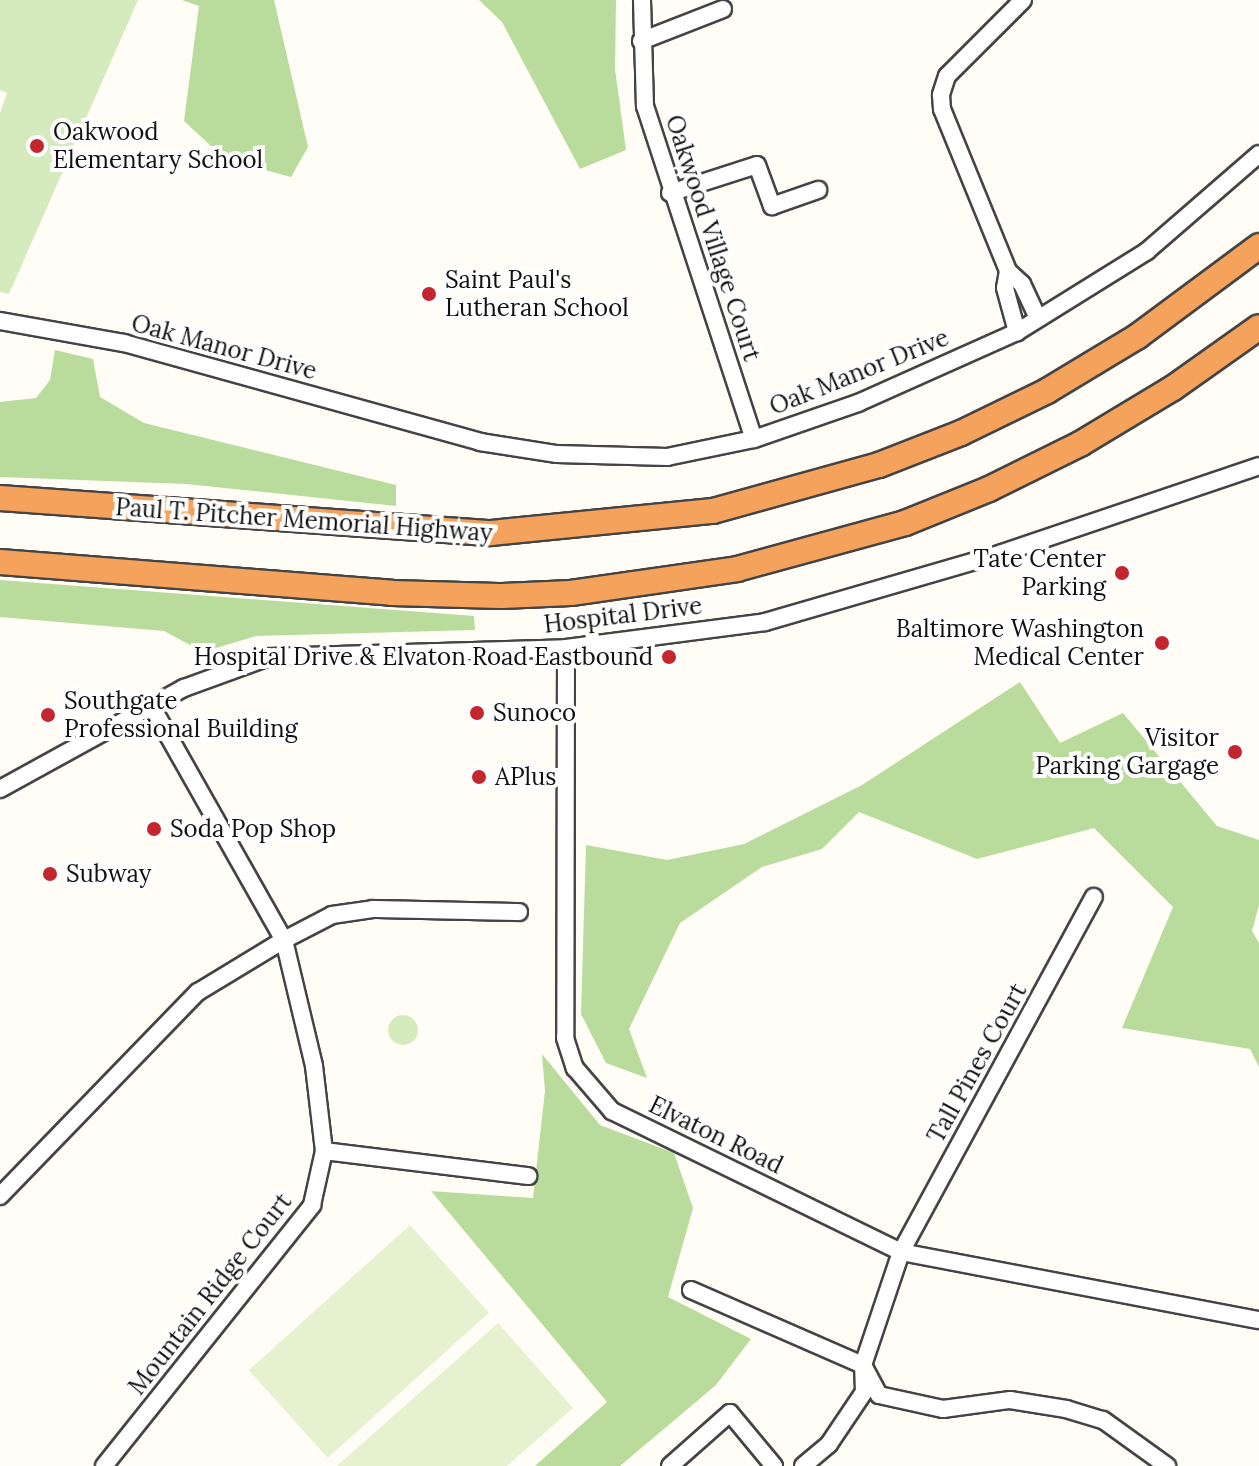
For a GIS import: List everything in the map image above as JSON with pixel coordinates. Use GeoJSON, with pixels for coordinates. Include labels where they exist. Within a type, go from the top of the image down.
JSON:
{"type":"FeatureCollection","features":[{"type":"Feature","properties":{"kind":"highway"},"geometry":{"type":"LineString","coordinates":[[1047,391],[1135,332],[1259,233]]}},
{"type":"Feature","properties":{"kind":"highway","name":"Paul T. Pitcher Memorial Highway"},"geometry":{"type":"LineString","coordinates":[[0,498],[399,530],[491,533],[639,522],[713,511],[879,465],[1047,391],[1151,327],[1259,246]]}},
{"type":"Feature","properties":{"kind":"highway"},"geometry":{"type":"LineString","coordinates":[[0,562],[392,593],[502,596],[571,593],[737,569],[891,527],[989,489],[1080,444],[1173,388],[1259,327]]}},
{"type":"Feature","properties":{"kind":"street","name":"Oakwood Village Court"},"geometry":{"type":"LineString","coordinates":[[642,0],[645,106],[670,193],[754,439]]}},
{"type":"Feature","properties":{"kind":"street"},"geometry":{"type":"LineString","coordinates":[[1023,0],[947,76],[941,95],[942,109],[1008,271],[1022,284],[1038,319]]}},
{"type":"Feature","properties":{"kind":"street"},"geometry":{"type":"LineString","coordinates":[[641,41],[723,9]]}},
{"type":"Feature","properties":{"kind":"street","name":"Oak Manor Drive"},"geometry":{"type":"LineString","coordinates":[[0,321],[124,343],[480,442],[557,454],[667,457],[754,439],[858,403],[1017,332],[1147,251],[1259,154]]}},
{"type":"Feature","properties":{"kind":"street"},"geometry":{"type":"LineString","coordinates":[[670,193],[757,165],[772,206],[818,190]]}},
{"type":"Feature","properties":{"kind":"street"},"geometry":{"type":"LineString","coordinates":[[1008,271],[1005,288],[1017,332]]}},
{"type":"Feature","properties":{"kind":"street","name":"Hospital Drive"},"geometry":{"type":"LineString","coordinates":[[0,789],[218,672],[269,657],[566,648],[765,622],[1002,553],[1259,466]]}},
{"type":"Feature","properties":{"kind":"street","name":"Elvaton Road"},"geometry":{"type":"LineString","coordinates":[[566,648],[562,1008],[575,1068],[612,1111],[901,1252],[1259,1320]]}},
{"type":"Feature","properties":{"kind":"street","name":"Mountain Ridge Court"},"geometry":{"type":"LineString","coordinates":[[104,1466],[312,1205],[324,1151],[314,1066],[284,940],[152,707]]}},
{"type":"Feature","properties":{"kind":"street","name":"Tall Pines Court"},"geometry":{"type":"LineString","coordinates":[[803,1466],[829,1444],[864,1392],[863,1365],[901,1252],[1094,897]]}},
{"type":"Feature","properties":{"kind":"street"},"geometry":{"type":"LineString","coordinates":[[0,1196],[198,992],[284,940],[332,915],[373,909],[519,912]]}},
{"type":"Feature","properties":{"kind":"street"},"geometry":{"type":"LineString","coordinates":[[324,1151],[528,1176]]}},
{"type":"Feature","properties":{"kind":"street"},"geometry":{"type":"LineString","coordinates":[[691,1290],[863,1365],[879,1395],[943,1409],[1010,1400],[1103,1420],[1167,1466]]}},
{"type":"Feature","properties":{"kind":"street"},"geometry":{"type":"LineString","coordinates":[[670,1466],[730,1413],[774,1466]]}},
{"type":"Feature","properties":{"kind":"green space","name":"Oakwood Elementary School"},"geometry":{"type":"Polygon","coordinates":[[[0,0],[138,0],[9,294],[0,292],[0,113],[7,93],[0,90],[0,0]]]}},
{"type":"Feature","properties":{"kind":"green space"},"geometry":{"type":"Polygon","coordinates":[[[182,0],[274,0],[308,147],[291,177],[225,159],[184,121],[199,6],[182,0]]]}},
{"type":"Feature","properties":{"kind":"green space"},"geometry":{"type":"Polygon","coordinates":[[[479,0],[616,0],[615,69],[626,150],[580,169],[502,22],[479,0]]]}},
{"type":"Feature","properties":{"kind":"green space"},"geometry":{"type":"Polygon","coordinates":[[[55,350],[93,359],[100,397],[144,423],[396,485],[396,506],[186,484],[0,477],[0,402],[36,398],[50,380],[55,350]]]}},
{"type":"Feature","properties":{"kind":"green space"},"geometry":{"type":"Polygon","coordinates":[[[0,580],[474,616],[475,630],[256,636],[203,652],[164,631],[0,617],[0,580]]]}},
{"type":"Feature","properties":{"kind":"green space"},"geometry":{"type":"Polygon","coordinates":[[[1020,682],[1060,743],[1123,713],[1217,826],[1259,840],[1259,905],[1252,931],[1259,943],[1259,1067],[1250,1049],[1122,1028],[1173,907],[1094,828],[977,859],[859,812],[822,849],[762,867],[680,923],[629,1029],[647,1078],[606,1063],[581,1014],[586,845],[667,860],[744,844],[862,785],[1020,682]]]}},
{"type":"Feature","properties":{"kind":"green space"},"geometry":{"type":"Polygon","coordinates":[[[403,1015],[414,1019],[418,1030],[414,1041],[403,1045],[392,1041],[388,1030],[392,1019],[403,1015]]]}},
{"type":"Feature","properties":{"kind":"green space"},"geometry":{"type":"Polygon","coordinates":[[[542,1054],[600,1125],[674,1153],[693,1208],[668,1297],[751,1339],[716,1385],[620,1466],[535,1466],[607,1402],[431,1191],[533,1198],[545,1091],[542,1054]]]}},
{"type":"Feature","properties":{"kind":"green space"},"geometry":{"type":"Polygon","coordinates":[[[410,1225],[489,1313],[328,1458],[249,1370],[410,1225]]]}},
{"type":"Feature","properties":{"kind":"green space"},"geometry":{"type":"Polygon","coordinates":[[[498,1323],[573,1408],[507,1466],[337,1466],[498,1323]]]}},
{"type":"Feature","properties":{"kind":"place","name":"Oakwood Elementary School"},"geometry":{"type":"Point","coordinates":[37,146]}},
{"type":"Feature","properties":{"kind":"place","name":"Saint Paul's Lutheran School"},"geometry":{"type":"Point","coordinates":[429,294]}},
{"type":"Feature","properties":{"kind":"place","name":"Tate Center Parking"},"geometry":{"type":"Point","coordinates":[1122,573]}},
{"type":"Feature","properties":{"kind":"place","name":"Baltimore Washington Medical Center"},"geometry":{"type":"Point","coordinates":[1162,643]}},
{"type":"Feature","properties":{"kind":"place","name":"Hospital Drive & Elvaton Road Eastbound"},"geometry":{"type":"Point","coordinates":[669,657]}},
{"type":"Feature","properties":{"kind":"place","name":"Sunoco"},"geometry":{"type":"Point","coordinates":[477,713]}},
{"type":"Feature","properties":{"kind":"place","name":"Southgate Professional Building"},"geometry":{"type":"Point","coordinates":[48,715]}},
{"type":"Feature","properties":{"kind":"place","name":"Visitor Parking Gargage"},"geometry":{"type":"Point","coordinates":[1235,752]}},
{"type":"Feature","properties":{"kind":"place","name":"APlus"},"geometry":{"type":"Point","coordinates":[479,777]}},
{"type":"Feature","properties":{"kind":"place","name":"Soda Pop Shop"},"geometry":{"type":"Point","coordinates":[154,829]}},
{"type":"Feature","properties":{"kind":"place","name":"Subway"},"geometry":{"type":"Point","coordinates":[50,874]}}]}
